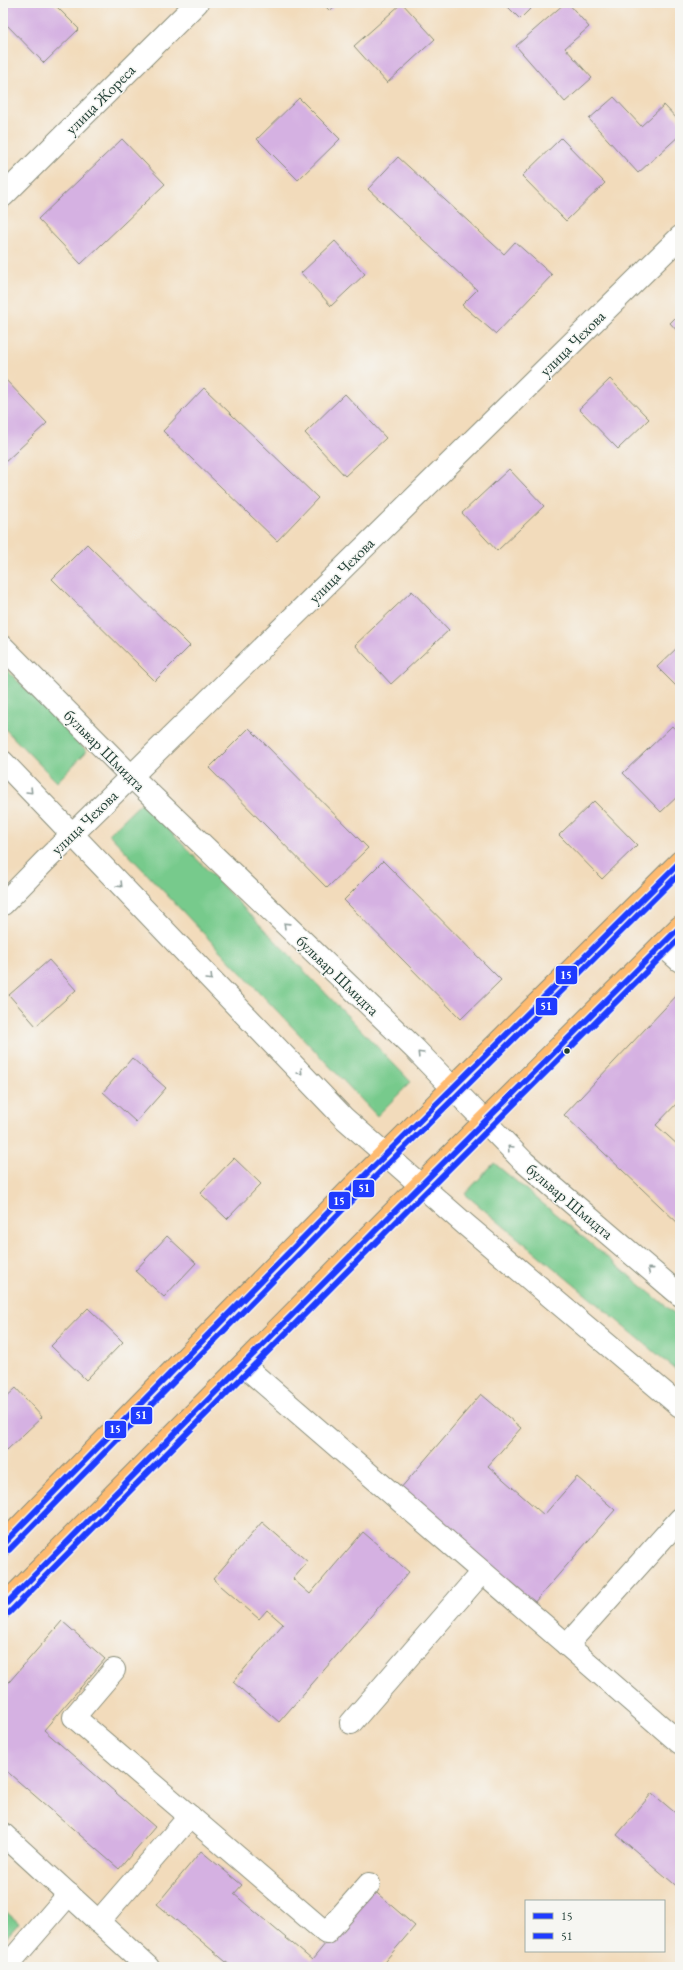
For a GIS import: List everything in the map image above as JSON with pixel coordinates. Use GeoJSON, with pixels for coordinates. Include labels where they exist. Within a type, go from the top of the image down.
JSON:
{"type":"FeatureCollection","features":[{"type":"Feature","properties":{"kind":"main road"},"geometry":{"type":"LineString","coordinates":[[3,1544],[386,1154],[680,862]]}},
{"type":"Feature","properties":{"kind":"main road"},"geometry":{"type":"LineString","coordinates":[[3,1607],[484,1122],[680,927]]}},
{"type":"Feature","properties":{"kind":"street","name":"улица Жореса"},"geometry":{"type":"LineString","coordinates":[[3,196],[197,3]]}},
{"type":"Feature","properties":{"kind":"street","name":"улица Чехова"},"geometry":{"type":"LineString","coordinates":[[3,904],[680,237]]}},
{"type":"Feature","properties":{"kind":"street","name":"бульвар Шмидта"},"geometry":{"type":"LineString","coordinates":[[3,647],[132,776],[415,1049],[524,1162],[680,1295]]}},
{"type":"Feature","properties":{"kind":"street"},"geometry":{"type":"LineString","coordinates":[[3,762],[344,1118],[421,1186],[680,1406]]}},
{"type":"Feature","properties":{"kind":"street"},"geometry":{"type":"LineString","coordinates":[[662,945],[680,961]]}},
{"type":"Feature","properties":{"kind":"street"},"geometry":{"type":"LineString","coordinates":[[243,1365],[680,1742]]}},
{"type":"Feature","properties":{"kind":"street"},"geometry":{"type":"LineString","coordinates":[[567,1645],[680,1519]]}},
{"type":"Feature","properties":{"kind":"street"},"geometry":{"type":"LineString","coordinates":[[351,1723],[482,1572]]}},
{"type":"Feature","properties":{"kind":"street"},"geometry":{"type":"LineString","coordinates":[[114,1670],[74,1717],[326,1933],[369,1884]]}},
{"type":"Feature","properties":{"kind":"street"},"geometry":{"type":"LineString","coordinates":[[98,1922],[190,1816]]}},
{"type":"Feature","properties":{"kind":"street"},"geometry":{"type":"LineString","coordinates":[[3,1834],[148,1967]]}},
{"type":"Feature","properties":{"kind":"street"},"geometry":{"type":"LineString","coordinates":[[6,1967],[69,1894]]}},
{"type":"Feature","properties":{"kind":"green space"},"geometry":{"type":"Polygon","coordinates":[[[3,666],[87,751],[57,782],[3,727],[3,666]]]}},
{"type":"Feature","properties":{"kind":"green space"},"geometry":{"type":"Polygon","coordinates":[[[142,802],[411,1082],[377,1116],[109,834],[142,802]]]}},
{"type":"Feature","properties":{"kind":"green space"},"geometry":{"type":"Polygon","coordinates":[[[494,1163],[680,1318],[680,1373],[465,1194],[494,1163]]]}},
{"type":"Feature","properties":{"kind":"green space"},"geometry":{"type":"Polygon","coordinates":[[[3,1909],[19,1923],[3,1941],[3,1909]]]}},
{"type":"Feature","properties":{"kind":"building"},"geometry":{"type":"Polygon","coordinates":[[[3,3],[53,3],[79,29],[44,63],[3,21],[3,3]]]}},
{"type":"Feature","properties":{"kind":"building"},"geometry":{"type":"Polygon","coordinates":[[[322,3],[337,3],[330,11],[322,3]]]}},
{"type":"Feature","properties":{"kind":"building"},"geometry":{"type":"Polygon","coordinates":[[[402,3],[435,39],[387,83],[354,46],[402,3]]]}},
{"type":"Feature","properties":{"kind":"building"},"geometry":{"type":"Polygon","coordinates":[[[504,3],[536,3],[520,19],[504,3]]]}},
{"type":"Feature","properties":{"kind":"building"},"geometry":{"type":"Polygon","coordinates":[[[565,3],[568,3],[589,27],[565,48],[592,78],[565,102],[516,46],[565,3]]]}},
{"type":"Feature","properties":{"kind":"building"},"geometry":{"type":"Polygon","coordinates":[[[614,97],[641,126],[664,105],[680,122],[680,135],[638,173],[589,119],[614,97]]]}},
{"type":"Feature","properties":{"kind":"building"},"geometry":{"type":"Polygon","coordinates":[[[299,98],[340,139],[298,180],[257,139],[299,98]]]}},
{"type":"Feature","properties":{"kind":"building"},"geometry":{"type":"Polygon","coordinates":[[[561,138],[605,183],[566,221],[522,176],[561,138]]]}},
{"type":"Feature","properties":{"kind":"building"},"geometry":{"type":"Polygon","coordinates":[[[122,139],[165,184],[81,264],[38,219],[122,139]]]}},
{"type":"Feature","properties":{"kind":"building"},"geometry":{"type":"Polygon","coordinates":[[[398,157],[504,254],[515,242],[552,275],[496,334],[462,305],[477,290],[368,189],[398,157]]]}},
{"type":"Feature","properties":{"kind":"building"},"geometry":{"type":"Polygon","coordinates":[[[335,241],[365,274],[331,306],[301,273],[335,241]]]}},
{"type":"Feature","properties":{"kind":"building"},"geometry":{"type":"Polygon","coordinates":[[[680,313],[680,334],[670,323],[680,313]]]}},
{"type":"Feature","properties":{"kind":"building"},"geometry":{"type":"Polygon","coordinates":[[[3,377],[47,423],[3,464],[3,377]]]}},
{"type":"Feature","properties":{"kind":"building"},"geometry":{"type":"Polygon","coordinates":[[[610,379],[649,419],[618,449],[579,409],[610,379]]]}},
{"type":"Feature","properties":{"kind":"building"},"geometry":{"type":"Polygon","coordinates":[[[204,388],[318,498],[277,541],[163,431],[204,388]]]}},
{"type":"Feature","properties":{"kind":"building"},"geometry":{"type":"Polygon","coordinates":[[[345,394],[386,438],[345,476],[305,433],[345,394]]]}},
{"type":"Feature","properties":{"kind":"building"},"geometry":{"type":"Polygon","coordinates":[[[509,469],[544,506],[497,551],[462,513],[509,469]]]}},
{"type":"Feature","properties":{"kind":"building"},"geometry":{"type":"Polygon","coordinates":[[[87,544],[190,646],[155,681],[52,579],[87,544]]]}},
{"type":"Feature","properties":{"kind":"building"},"geometry":{"type":"Polygon","coordinates":[[[412,591],[449,630],[391,684],[355,645],[412,591]]]}},
{"type":"Feature","properties":{"kind":"building"},"geometry":{"type":"Polygon","coordinates":[[[680,645],[680,690],[657,667],[680,645]]]}},
{"type":"Feature","properties":{"kind":"building"},"geometry":{"type":"Polygon","coordinates":[[[672,726],[680,735],[680,794],[661,812],[623,773],[672,726]]]}},
{"type":"Feature","properties":{"kind":"building"},"geometry":{"type":"Polygon","coordinates":[[[249,728],[368,848],[327,888],[209,768],[249,728]]]}},
{"type":"Feature","properties":{"kind":"building"},"geometry":{"type":"Polygon","coordinates":[[[594,801],[637,845],[602,879],[559,835],[594,801]]]}},
{"type":"Feature","properties":{"kind":"building"},"geometry":{"type":"Polygon","coordinates":[[[383,861],[501,980],[461,1019],[344,900],[383,861]]]}},
{"type":"Feature","properties":{"kind":"building"},"geometry":{"type":"Polygon","coordinates":[[[49,960],[76,990],[36,1026],[9,995],[49,960]]]}},
{"type":"Feature","properties":{"kind":"building"},"geometry":{"type":"Polygon","coordinates":[[[680,992],[680,1100],[656,1125],[680,1147],[680,1225],[564,1115],[680,992]]]}},
{"type":"Feature","properties":{"kind":"building"},"geometry":{"type":"Polygon","coordinates":[[[132,1058],[166,1088],[136,1122],[103,1092],[132,1058]]]}},
{"type":"Feature","properties":{"kind":"building"},"geometry":{"type":"Polygon","coordinates":[[[234,1158],[261,1184],[227,1219],[200,1193],[234,1158]]]}},
{"type":"Feature","properties":{"kind":"building"},"geometry":{"type":"Polygon","coordinates":[[[167,1236],[196,1263],[164,1297],[135,1271],[167,1236]]]}},
{"type":"Feature","properties":{"kind":"building"},"geometry":{"type":"Polygon","coordinates":[[[88,1308],[123,1342],[86,1380],[51,1346],[88,1308]]]}},
{"type":"Feature","properties":{"kind":"building"},"geometry":{"type":"Polygon","coordinates":[[[16,1388],[42,1417],[7,1450],[3,1446],[3,1400],[16,1388]]]}},
{"type":"Feature","properties":{"kind":"building"},"geometry":{"type":"Polygon","coordinates":[[[481,1394],[521,1428],[488,1466],[544,1515],[577,1477],[615,1510],[533,1604],[400,1489],[481,1394]]]}},
{"type":"Feature","properties":{"kind":"building"},"geometry":{"type":"Polygon","coordinates":[[[262,1522],[308,1562],[293,1579],[310,1594],[363,1532],[409,1572],[279,1722],[233,1682],[283,1624],[267,1610],[259,1619],[213,1579],[262,1522]]]}},
{"type":"Feature","properties":{"kind":"building"},"geometry":{"type":"Polygon","coordinates":[[[62,1621],[105,1659],[44,1730],[155,1827],[119,1869],[3,1768],[3,1689],[62,1621]]]}},
{"type":"Feature","properties":{"kind":"building"},"geometry":{"type":"Polygon","coordinates":[[[652,1793],[680,1817],[680,1889],[617,1835],[652,1793]]]}},
{"type":"Feature","properties":{"kind":"building"},"geometry":{"type":"Polygon","coordinates":[[[201,1851],[242,1885],[234,1894],[312,1960],[371,1888],[415,1926],[380,1967],[232,1967],[157,1904],[201,1851]]]}},
{"type":"Feature","properties":{"kind":"transit line","name":"15"},"geometry":{"type":"LineString","coordinates":[[3,1544],[353,1187],[680,862]]}},
{"type":"Feature","properties":{"kind":"transit line","name":"51"},"geometry":{"type":"LineString","coordinates":[[9,1550],[359,1193],[680,873]]}},
{"type":"Feature","properties":{"kind":"transit line","name":"15"},"geometry":{"type":"LineString","coordinates":[[3,1607],[387,1219],[680,927]]}},
{"type":"Feature","properties":{"kind":"transit line","name":"51"},"geometry":{"type":"LineString","coordinates":[[9,1613],[393,1225],[680,938]]}}]}
